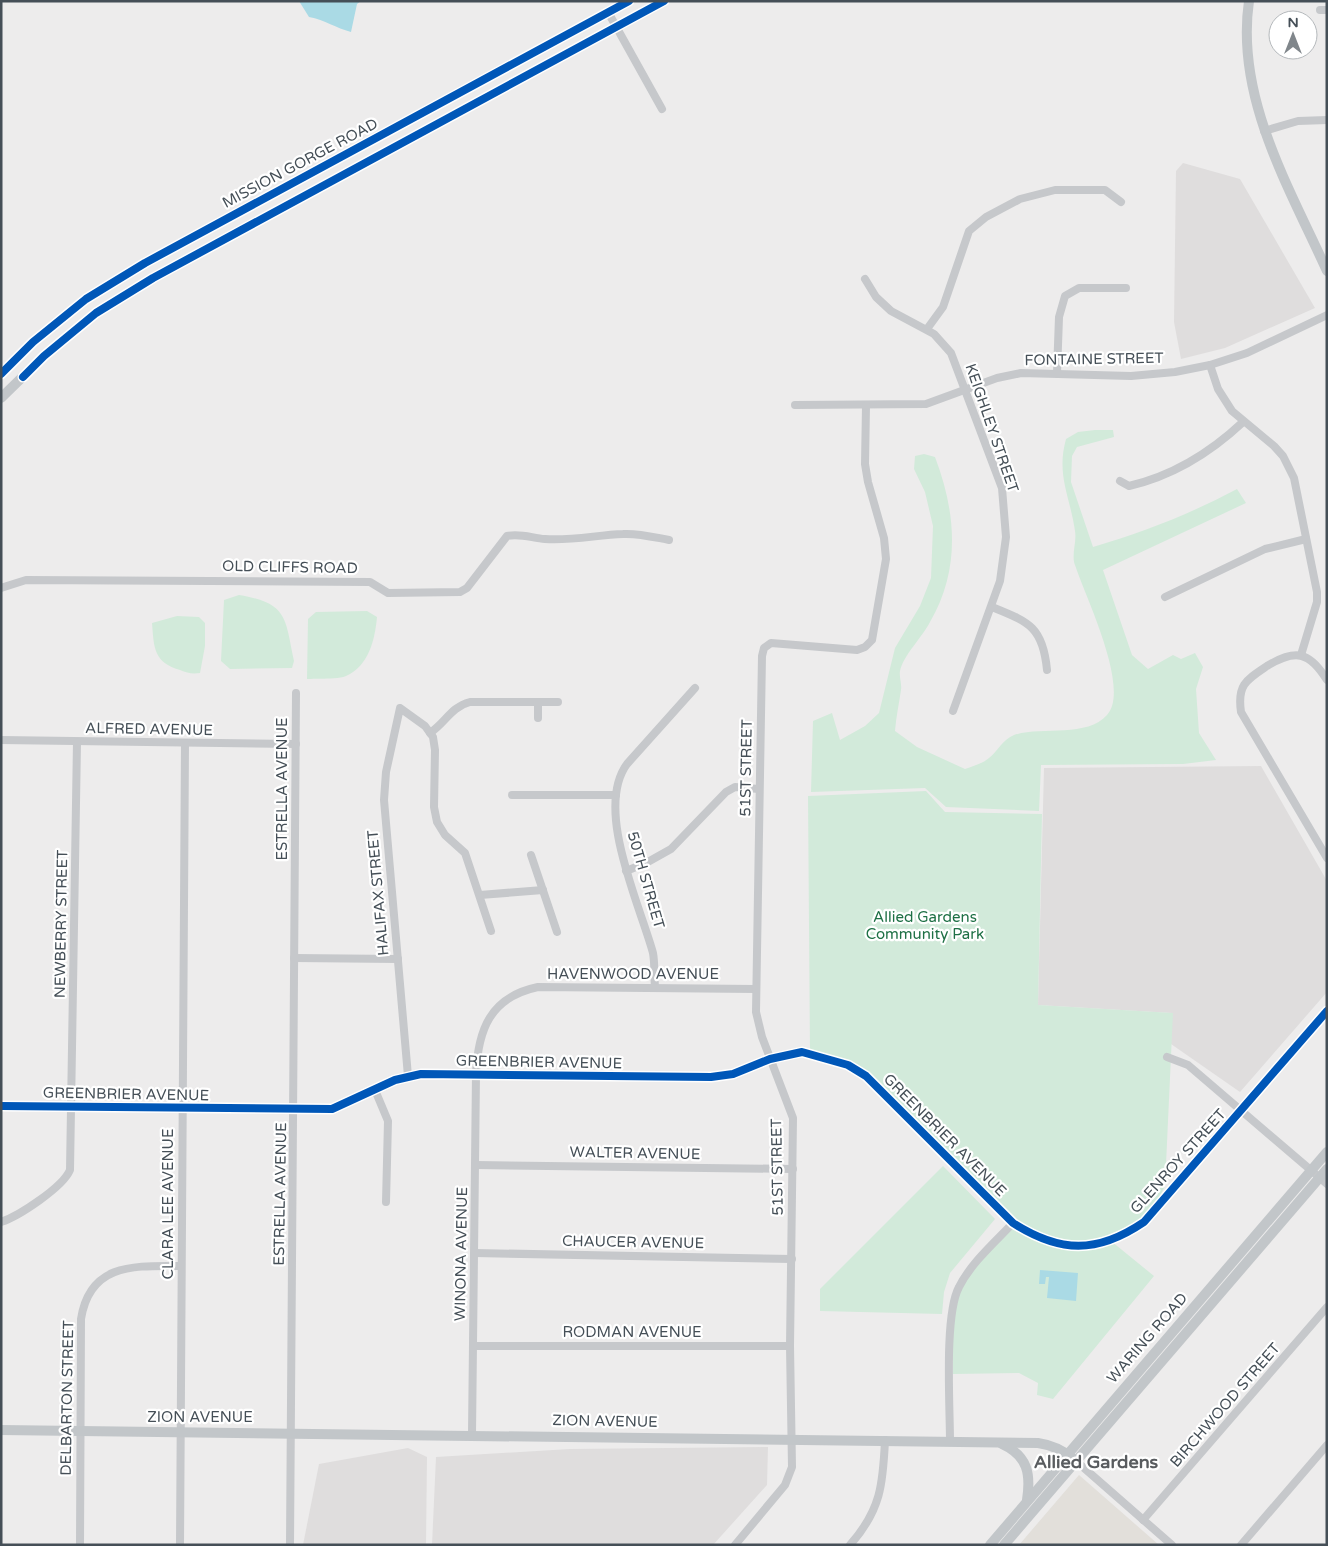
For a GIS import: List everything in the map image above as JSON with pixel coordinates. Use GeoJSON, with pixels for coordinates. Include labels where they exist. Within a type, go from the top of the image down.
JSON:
{"type":"FeatureCollection","features":[{"type":"Feature","properties":{"kind":"main road","name":"MISSION GORGE ROAD"},"geometry":{"type":"LineString","coordinates":[[1,374],[33,342],[86,299],[145,263],[629,1]]}},
{"type":"Feature","properties":{"kind":"main road","name":"MISSION GORGE ROAD"},"geometry":{"type":"LineString","coordinates":[[1,398],[44,356],[96,313],[153,278],[664,1]]}},
{"type":"Feature","properties":{"kind":"main road"},"geometry":{"type":"LineString","coordinates":[[1249,1],[1247,42],[1252,89],[1264,131],[1327,272]]}},
{"type":"Feature","properties":{"kind":"main road","name":"WARING ROAD"},"geometry":{"type":"LineString","coordinates":[[990,1545],[1327,1152]]}},
{"type":"Feature","properties":{"kind":"main road","name":"WARING ROAD"},"geometry":{"type":"LineString","coordinates":[[1004,1545],[1323,1181],[1327,1169]]}},
{"type":"Feature","properties":{"kind":"main road","name":"ZION AVENUE"},"geometry":{"type":"LineString","coordinates":[[1,1430],[472,1434],[999,1442],[1051,1444],[1068,1453],[1076,1461]]}},
{"type":"Feature","properties":{"kind":"main road"},"geometry":{"type":"LineString","coordinates":[[999,1442],[1013,1449],[1024,1461],[1029,1481],[1027,1501]]}},
{"type":"Feature","properties":{"kind":"street"},"geometry":{"type":"LineString","coordinates":[[608,12],[662,109]]}},
{"type":"Feature","properties":{"kind":"street"},"geometry":{"type":"LineString","coordinates":[[1264,131],[1298,121],[1327,120]]}},
{"type":"Feature","properties":{"kind":"street"},"geometry":{"type":"LineString","coordinates":[[927,329],[943,307],[969,231],[986,217],[1009,204],[1038,193],[1055,190],[1105,190],[1121,202]]}},
{"type":"Feature","properties":{"kind":"street","name":"KEIGHLEY STREET"},"geometry":{"type":"LineString","coordinates":[[864,279],[876,296],[891,311],[908,322],[927,329],[951,353],[1002,488],[1004,505],[1004,559],[992,607],[954,711]]}},
{"type":"Feature","properties":{"kind":"street"},"geometry":{"type":"LineString","coordinates":[[1057,374],[1059,317],[1065,296],[1080,288],[1126,288]]}},
{"type":"Feature","properties":{"kind":"street","name":"FONTAINE STREET"},"geometry":{"type":"LineString","coordinates":[[795,405],[866,406],[926,404],[997,378],[1021,373],[1131,376],[1175,372],[1210,365],[1247,353],[1327,315]]}},
{"type":"Feature","properties":{"kind":"street"},"geometry":{"type":"LineString","coordinates":[[1210,365],[1218,389],[1232,411],[1274,446],[1294,478],[1317,592],[1317,602],[1301,655]]}},
{"type":"Feature","properties":{"kind":"street","name":"51ST STREET"},"geometry":{"type":"LineString","coordinates":[[734,1545],[785,1485],[792,1467],[790,1346],[792,1118],[762,1038],[756,1012],[762,656],[764,648],[771,643],[857,650],[866,647],[872,640],[886,559],[884,538],[868,482],[866,464],[866,406]]}},
{"type":"Feature","properties":{"kind":"street"},"geometry":{"type":"LineString","coordinates":[[1120,481],[1128,486],[1152,480],[1182,466],[1224,440],[1243,422]]}},
{"type":"Feature","properties":{"kind":"street","name":"OLD CLIFFS ROAD"},"geometry":{"type":"LineString","coordinates":[[1,588],[26,580],[310,581],[370,582],[388,593],[460,592],[467,588],[507,536],[516,534],[545,539],[642,534],[669,540]]}},
{"type":"Feature","properties":{"kind":"street"},"geometry":{"type":"LineString","coordinates":[[1165,598],[1266,549],[1306,539]]}},
{"type":"Feature","properties":{"kind":"street"},"geometry":{"type":"LineString","coordinates":[[992,607],[1022,619],[1035,630],[1044,647],[1047,670]]}},
{"type":"Feature","properties":{"kind":"street"},"geometry":{"type":"LineString","coordinates":[[1327,680],[1314,661],[1301,655],[1283,657],[1247,679],[1239,700],[1241,712],[1327,858]]}},
{"type":"Feature","properties":{"kind":"street","name":"50TH STREET"},"geometry":{"type":"LineString","coordinates":[[655,988],[653,955],[626,871],[617,828],[616,795],[621,772],[695,688]]}},
{"type":"Feature","properties":{"kind":"street","name":"ESTRELLA AVENUE"},"geometry":{"type":"LineString","coordinates":[[290,1545],[296,693]]}},
{"type":"Feature","properties":{"kind":"street"},"geometry":{"type":"LineString","coordinates":[[491,931],[465,853],[445,835],[437,822],[434,807],[435,750],[430,733],[441,725],[458,705],[470,702],[558,702]]}},
{"type":"Feature","properties":{"kind":"street"},"geometry":{"type":"LineString","coordinates":[[538,702],[538,718]]}},
{"type":"Feature","properties":{"kind":"street","name":"HALIFAX STREET"},"geometry":{"type":"LineString","coordinates":[[408,1076],[384,800],[386,772],[400,708],[425,726],[430,733]]}},
{"type":"Feature","properties":{"kind":"street","name":"ALFRED AVENUE"},"geometry":{"type":"LineString","coordinates":[[1,740],[296,744]]}},
{"type":"Feature","properties":{"kind":"street","name":"NEWBERRY STREET"},"geometry":{"type":"LineString","coordinates":[[1,1222],[13,1217],[62,1183],[68,1175],[70,1164],[77,742]]}},
{"type":"Feature","properties":{"kind":"street","name":"CLARA LEE AVENUE"},"geometry":{"type":"LineString","coordinates":[[180,1545],[185,743]]}},
{"type":"Feature","properties":{"kind":"street"},"geometry":{"type":"LineString","coordinates":[[626,871],[646,864],[671,849],[726,792],[735,787],[759,789]]}},
{"type":"Feature","properties":{"kind":"street"},"geometry":{"type":"LineString","coordinates":[[512,795],[616,795]]}},
{"type":"Feature","properties":{"kind":"street"},"geometry":{"type":"LineString","coordinates":[[531,855],[557,932]]}},
{"type":"Feature","properties":{"kind":"street"},"geometry":{"type":"LineString","coordinates":[[480,894],[543,890]]}},
{"type":"Feature","properties":{"kind":"street"},"geometry":{"type":"LineString","coordinates":[[294,958],[398,959]]}},
{"type":"Feature","properties":{"kind":"street","name":"HAVENWOOD AVENUE"},"geometry":{"type":"LineString","coordinates":[[476,1074],[478,1044],[487,1021],[498,1007],[521,992],[538,987],[756,989]]}},
{"type":"Feature","properties":{"kind":"street","name":"GLENROY STREET"},"geometry":{"type":"LineString","coordinates":[[1013,1223],[1036,1237],[1066,1246],[1092,1246],[1128,1234],[1144,1222],[1327,1011]]}},
{"type":"Feature","properties":{"kind":"street","name":"GREENBRIER AVENUE"},"geometry":{"type":"LineString","coordinates":[[1,1106],[332,1109],[408,1076],[476,1074],[711,1077],[745,1070],[770,1059],[802,1052],[848,1064],[866,1076],[1013,1223]]}},
{"type":"Feature","properties":{"kind":"street"},"geometry":{"type":"LineString","coordinates":[[1167,1057],[1188,1064],[1323,1181]]}},
{"type":"Feature","properties":{"kind":"street","name":"WINONA AVENUE"},"geometry":{"type":"LineString","coordinates":[[472,1434],[476,1074]]}},
{"type":"Feature","properties":{"kind":"street"},"geometry":{"type":"LineString","coordinates":[[376,1090],[388,1121],[386,1202]]}},
{"type":"Feature","properties":{"kind":"street","name":"WALTER AVENUE"},"geometry":{"type":"LineString","coordinates":[[476,1165],[793,1169]]}},
{"type":"Feature","properties":{"kind":"street"},"geometry":{"type":"LineString","coordinates":[[950,1442],[950,1353],[954,1299],[966,1275],[1013,1223]]}},
{"type":"Feature","properties":{"kind":"street","name":"CHAUCER AVENUE"},"geometry":{"type":"LineString","coordinates":[[475,1253],[792,1259]]}},
{"type":"Feature","properties":{"kind":"street","name":"DELBARTON STREET"},"geometry":{"type":"LineString","coordinates":[[80,1545],[81,1319],[85,1304],[92,1290],[109,1275],[122,1269],[181,1266]]}},
{"type":"Feature","properties":{"kind":"street","name":"BIRCHWOOD STREET"},"geometry":{"type":"LineString","coordinates":[[1143,1520],[1327,1307]]}},
{"type":"Feature","properties":{"kind":"street","name":"RODMAN AVENUE"},"geometry":{"type":"LineString","coordinates":[[474,1346],[790,1346]]}},
{"type":"Feature","properties":{"kind":"street"},"geometry":{"type":"LineString","coordinates":[[850,1545],[876,1506],[882,1487],[885,1440]]}},
{"type":"Feature","properties":{"kind":"street"},"geometry":{"type":"LineString","coordinates":[[1242,1545],[1327,1445]]}},
{"type":"Feature","properties":{"kind":"street","name":"ZION AVENUE"},"geometry":{"type":"LineString","coordinates":[[1076,1461],[1172,1545]]}},
{"type":"Feature","properties":{"kind":"shaded area"},"geometry":{"type":"Polygon","coordinates":[[[1183,163],[1240,179],[1315,308],[1225,348],[1181,359],[1174,322],[1176,171],[1183,163]]]}},
{"type":"Feature","properties":{"kind":"shaded area"},"geometry":{"type":"Polygon","coordinates":[[[1261,766],[1327,881],[1327,992],[1240,1092],[1171,1044],[1172,1013],[1038,1005],[1044,768],[1261,766]]]}},
{"type":"Feature","properties":{"kind":"shaded area"},"geometry":{"type":"Polygon","coordinates":[[[768,1447],[767,1485],[713,1545],[432,1545],[436,1457],[570,1449],[768,1447]]]}},
{"type":"Feature","properties":{"kind":"shaded area"},"geometry":{"type":"Polygon","coordinates":[[[408,1448],[427,1457],[426,1545],[303,1545],[319,1464],[408,1448]]]}},
{"type":"Feature","properties":{"kind":"shaded area"},"geometry":{"type":"Polygon","coordinates":[[[1079,1475],[1159,1545],[1019,1545],[1079,1475]]]}},
{"type":"Feature","properties":{"kind":"green space"},"geometry":{"type":"Polygon","coordinates":[[[1113,430],[1114,437],[1077,447],[1072,456],[1071,482],[1093,547],[1166,522],[1237,489],[1246,503],[1103,570],[1132,655],[1148,669],[1173,655],[1181,659],[1195,653],[1203,667],[1196,689],[1199,733],[1216,760],[1183,764],[1041,765],[1039,811],[946,807],[925,788],[811,792],[813,721],[832,713],[840,740],[865,726],[879,713],[895,648],[920,606],[931,578],[933,526],[925,492],[914,469],[915,456],[924,454],[935,457],[942,478],[951,519],[951,561],[947,582],[940,602],[927,628],[902,665],[900,673],[901,690],[895,731],[917,747],[965,769],[986,760],[1007,739],[1014,735],[1025,732],[1088,727],[1107,715],[1113,702],[1114,685],[1104,642],[1074,561],[1075,531],[1062,464],[1066,439],[1078,432],[1113,430]]]}},
{"type":"Feature","properties":{"kind":"green space"},"geometry":{"type":"Polygon","coordinates":[[[239,595],[255,598],[267,603],[276,608],[282,615],[286,623],[294,661],[292,668],[230,669],[221,661],[224,600],[239,595]]]}},
{"type":"Feature","properties":{"kind":"green space"},"geometry":{"type":"Polygon","coordinates":[[[367,611],[377,617],[376,625],[369,651],[360,666],[342,677],[307,679],[308,619],[316,612],[367,611]]]}},
{"type":"Feature","properties":{"kind":"green space"},"geometry":{"type":"Polygon","coordinates":[[[177,616],[199,617],[205,623],[205,646],[200,673],[187,673],[171,667],[160,658],[157,652],[153,639],[152,623],[177,616]]]}},
{"type":"Feature","properties":{"kind":"green space","name":"Allied Gardens Community Park"},"geometry":{"type":"Polygon","coordinates":[[[926,791],[945,812],[1042,814],[1038,1005],[1173,1013],[1165,1186],[1150,1216],[1111,1241],[1154,1276],[1053,1399],[1037,1395],[1038,1383],[1019,1373],[953,1374],[953,1308],[960,1285],[1013,1223],[866,1076],[810,1054],[808,796],[926,791]]]}},
{"type":"Feature","properties":{"kind":"green space"},"geometry":{"type":"Polygon","coordinates":[[[943,1166],[995,1219],[950,1273],[944,1292],[942,1314],[820,1311],[820,1289],[943,1166]]]}},
{"type":"Feature","properties":{"kind":"water"},"geometry":{"type":"Polygon","coordinates":[[[299,1],[361,1],[357,4],[351,32],[309,17],[299,1]]]}},
{"type":"Feature","properties":{"kind":"water"},"geometry":{"type":"Polygon","coordinates":[[[1040,1270],[1078,1273],[1076,1301],[1047,1298],[1049,1277],[1046,1277],[1045,1284],[1039,1284],[1040,1270]]]}},
{"type":"Feature","properties":{"kind":"cycle path"},"geometry":{"type":"LineString","coordinates":[[1,374],[33,342],[86,299],[145,263],[629,1]]}},
{"type":"Feature","properties":{"kind":"cycle path"},"geometry":{"type":"LineString","coordinates":[[23,377],[44,356],[96,313],[153,278],[664,1]]}},
{"type":"Feature","properties":{"kind":"cycle path"},"geometry":{"type":"LineString","coordinates":[[1,1106],[332,1109],[395,1080],[421,1074],[711,1077],[733,1074],[770,1059],[802,1052],[848,1065],[866,1076],[1013,1223],[1047,1240],[1078,1246],[1110,1240],[1144,1222],[1327,1011]]}},
{"type":"Feature","properties":{"kind":"district","name":"Allied Gardens"},"geometry":{"type":"Point","coordinates":[1096,1462]}}]}
